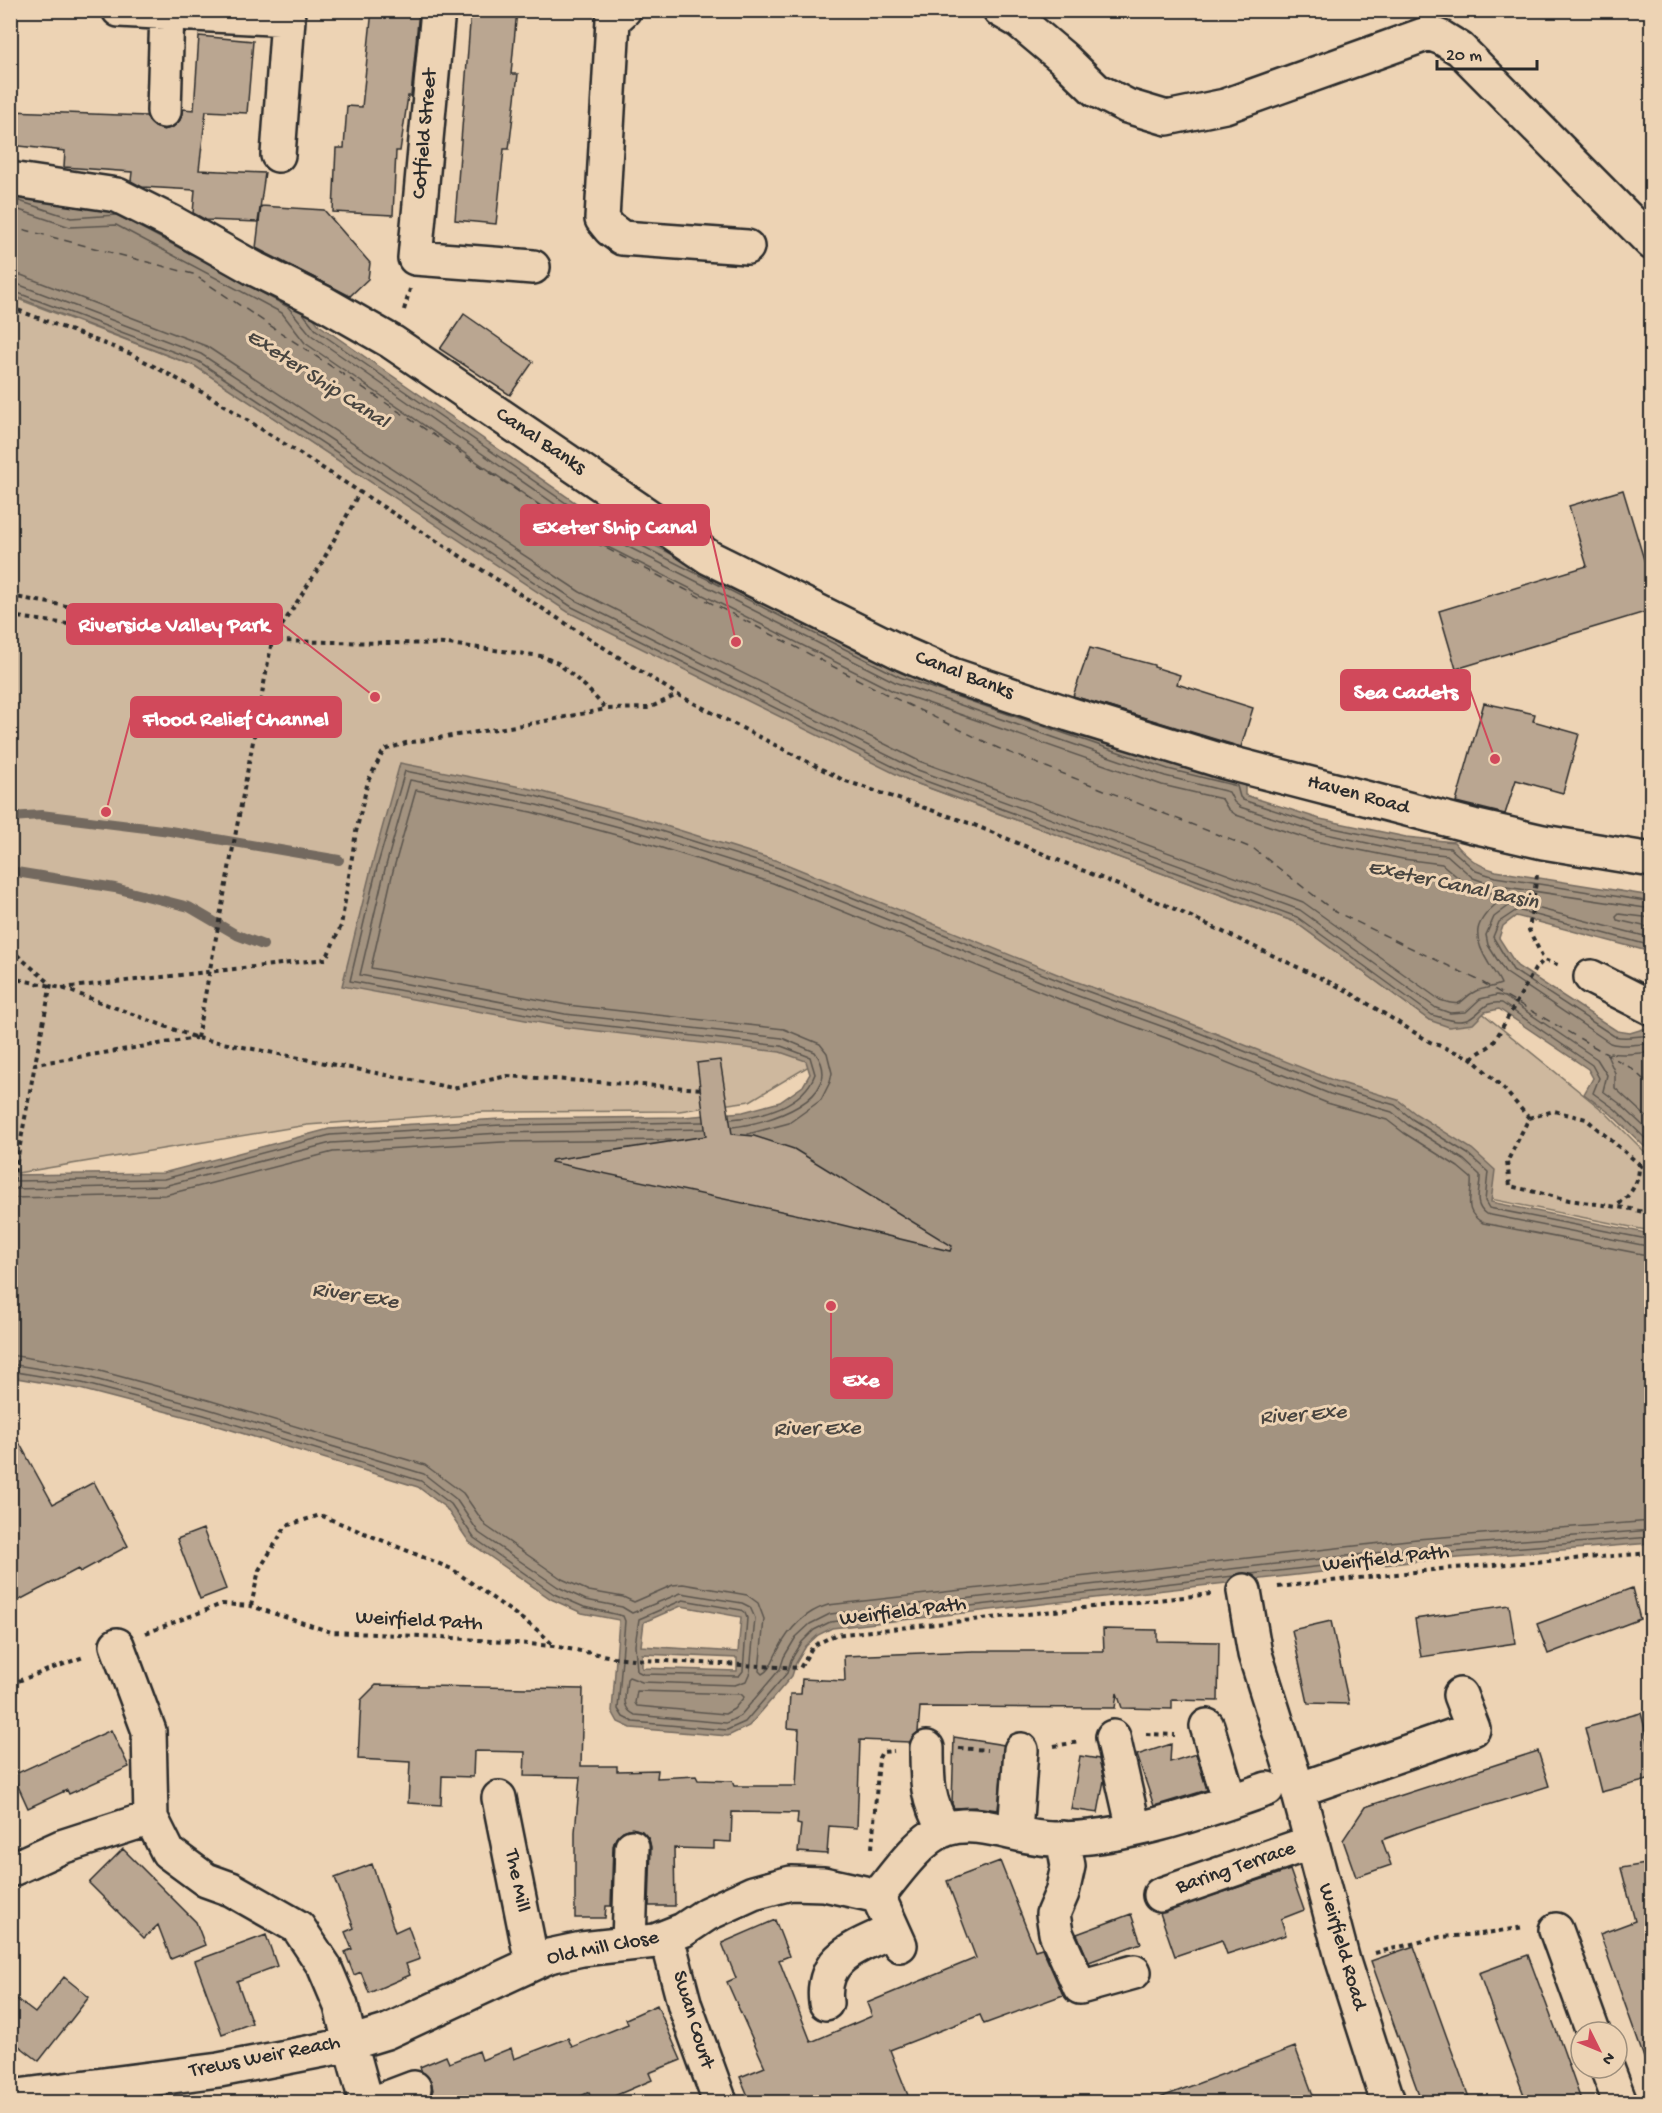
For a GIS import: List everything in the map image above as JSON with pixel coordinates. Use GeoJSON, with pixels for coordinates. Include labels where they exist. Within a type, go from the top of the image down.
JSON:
{"type":"FeatureCollection","features":[{"type":"Feature","properties":{"kind":"street"},"geometry":{"type":"LineString","coordinates":[[119,10],[288,18],[278,155]]}},
{"type":"Feature","properties":{"kind":"street","name":"Cotfield Street"},"geometry":{"type":"LineString","coordinates":[[414,258],[438,10]]}},
{"type":"Feature","properties":{"kind":"street"},"geometry":{"type":"LineString","coordinates":[[624,10],[613,20],[602,219],[622,238],[747,247]]}},
{"type":"Feature","properties":{"kind":"street"},"geometry":{"type":"LineString","coordinates":[[1000,10],[1019,21],[1063,58],[1096,90],[1127,106],[1167,118],[1225,106],[1429,33],[1460,49],[1652,243]]}},
{"type":"Feature","properties":{"kind":"street"},"geometry":{"type":"LineString","coordinates":[[164,111],[167,11]]}},
{"type":"Feature","properties":{"kind":"street","name":"Canal Banks"},"geometry":{"type":"LineString","coordinates":[[10,179],[117,195],[322,302],[392,342],[710,558],[904,654],[952,675],[1069,714]]}},
{"type":"Feature","properties":{"kind":"street"},"geometry":{"type":"LineString","coordinates":[[414,258],[533,267]]}},
{"type":"Feature","properties":{"kind":"street","name":"Haven Road"},"geometry":{"type":"LineString","coordinates":[[1069,714],[1222,761],[1473,826],[1542,842],[1652,860]]}},
{"type":"Feature","properties":{"kind":"street"},"geometry":{"type":"LineString","coordinates":[[1591,977],[1652,1008]]}},
{"type":"Feature","properties":{"kind":"street","name":"Weirfield Road"},"geometry":{"type":"LineString","coordinates":[[1244,1591],[1282,1790],[1312,1842],[1343,1961],[1388,2103]]}},
{"type":"Feature","properties":{"kind":"street","name":"Trews Weir Reach"},"geometry":{"type":"LineString","coordinates":[[10,2097],[219,2070],[350,2043],[341,2006],[324,1966],[298,1927],[231,1889],[206,1880],[168,1852],[151,1818],[149,1731],[117,1645]]}},
{"type":"Feature","properties":{"kind":"street"},"geometry":{"type":"LineString","coordinates":[[825,2003],[824,1987],[831,1967],[852,1949],[896,1937],[878,1896],[900,1867],[922,1845],[944,1830],[966,1825],[1053,1839],[1116,1835],[1199,1813],[1230,1802],[1282,1790],[1473,1730],[1460,1695]]}},
{"type":"Feature","properties":{"kind":"street"},"geometry":{"type":"LineString","coordinates":[[1207,1726],[1230,1802]]}},
{"type":"Feature","properties":{"kind":"street"},"geometry":{"type":"LineString","coordinates":[[1113,1737],[1134,1829]]}},
{"type":"Feature","properties":{"kind":"street"},"geometry":{"type":"LineString","coordinates":[[927,1749],[929,1796],[944,1830]]}},
{"type":"Feature","properties":{"kind":"street"},"geometry":{"type":"LineString","coordinates":[[1015,1832],[1021,1750]]}},
{"type":"Feature","properties":{"kind":"street","name":"The Mill"},"geometry":{"type":"LineString","coordinates":[[500,1798],[532,1963]]}},
{"type":"Feature","properties":{"kind":"street"},"geometry":{"type":"LineString","coordinates":[[10,1870],[61,1847],[151,1818]]}},
{"type":"Feature","properties":{"kind":"street"},"geometry":{"type":"LineString","coordinates":[[1063,1838],[1068,1866],[1062,1893],[1053,1914],[1056,1933],[1080,1987],[1134,1972]]}},
{"type":"Feature","properties":{"kind":"street","name":"Baring Terrace"},"geometry":{"type":"LineString","coordinates":[[1160,1895],[1312,1842]]}},
{"type":"Feature","properties":{"kind":"street"},"geometry":{"type":"LineString","coordinates":[[629,1943],[632,1847]]}},
{"type":"Feature","properties":{"kind":"street","name":"Old Mill Close"},"geometry":{"type":"LineString","coordinates":[[350,2043],[386,2032],[549,1956],[582,1949],[655,1941],[683,1930],[707,1914],[753,1893],[790,1883],[824,1884],[878,1896]]}},
{"type":"Feature","properties":{"kind":"street"},"geometry":{"type":"LineString","coordinates":[[1544,1927],[1587,2020]]}},
{"type":"Feature","properties":{"kind":"street","name":"Swan Court"},"geometry":{"type":"LineString","coordinates":[[667,1937],[685,2006],[720,2103]]}},
{"type":"Feature","properties":{"kind":"street"},"geometry":{"type":"LineString","coordinates":[[350,2043],[366,2101],[369,2103]]}},
{"type":"Feature","properties":{"kind":"street"},"geometry":{"type":"LineString","coordinates":[[1611,2080],[1620,2103]]}},
{"type":"Feature","properties":{"kind":"street"},"geometry":{"type":"LineString","coordinates":[[377,2103],[414,2088]]}},
{"type":"Feature","properties":{"kind":"path"},"geometry":{"type":"LineString","coordinates":[[392,342],[409,300],[414,258]]}},
{"type":"Feature","properties":{"kind":"path"},"geometry":{"type":"LineString","coordinates":[[10,307],[131,354],[211,397],[678,695],[843,780],[972,824],[1168,906],[1344,989],[1430,1042],[1471,1058],[1503,1088],[1529,1118]]}},
{"type":"Feature","properties":{"kind":"path"},"geometry":{"type":"LineString","coordinates":[[197,1038],[272,641],[320,566],[360,490]]}},
{"type":"Feature","properties":{"kind":"path"},"geometry":{"type":"LineString","coordinates":[[10,596],[78,608],[110,620]]}},
{"type":"Feature","properties":{"kind":"path"},"geometry":{"type":"LineString","coordinates":[[10,616],[68,624],[110,620],[272,641],[448,644],[541,656],[558,663],[586,687],[606,709]]}},
{"type":"Feature","properties":{"kind":"path"},"geometry":{"type":"LineString","coordinates":[[62,988],[326,959],[341,926],[356,832],[368,781],[384,750],[406,742],[535,723],[606,709],[649,708],[678,695]]}},
{"type":"Feature","properties":{"kind":"path"},"geometry":{"type":"LineString","coordinates":[[1471,1058],[1493,1044],[1535,969],[1544,960],[1529,930],[1542,842]]}},
{"type":"Feature","properties":{"kind":"path"},"geometry":{"type":"LineString","coordinates":[[10,949],[51,984]]}},
{"type":"Feature","properties":{"kind":"path"},"geometry":{"type":"LineString","coordinates":[[10,978],[51,984],[197,1038],[453,1088],[507,1076],[702,1089]]}},
{"type":"Feature","properties":{"kind":"path"},"geometry":{"type":"LineString","coordinates":[[10,1199],[51,984]]}},
{"type":"Feature","properties":{"kind":"path"},"geometry":{"type":"LineString","coordinates":[[35,1064],[197,1038]]}},
{"type":"Feature","properties":{"kind":"path"},"geometry":{"type":"LineString","coordinates":[[1652,1177],[1586,1119],[1554,1111],[1529,1118],[1507,1162],[1510,1186],[1569,1200],[1652,1214]]}},
{"type":"Feature","properties":{"kind":"path"},"geometry":{"type":"LineString","coordinates":[[1615,1206],[1625,1200],[1640,1176],[1639,1164]]}},
{"type":"Feature","properties":{"kind":"path"},"geometry":{"type":"LineString","coordinates":[[251,1606],[259,1570],[286,1526],[320,1515],[452,1569],[540,1632],[553,1646]]}},
{"type":"Feature","properties":{"kind":"path","name":"Weirfield Path"},"geometry":{"type":"LineString","coordinates":[[10,1684],[222,1604],[251,1606],[331,1632],[441,1637],[553,1646],[644,1660],[800,1668],[813,1646],[835,1635],[1441,1569],[1652,1553]]}},
{"type":"Feature","properties":{"kind":"path"},"geometry":{"type":"LineString","coordinates":[[1343,1961],[1440,1937],[1544,1927]]}},
{"type":"Feature","properties":{"kind":"shaded area"},"geometry":{"type":"Polygon","coordinates":[[[10,296],[195,366],[386,492],[910,781],[1295,922],[1429,1020],[1475,1007],[1606,1113],[1651,1158],[1651,1231],[812,1064],[750,1101],[679,1111],[483,1112],[307,1125],[11,1174],[10,296]]]}},
{"type":"Feature","properties":{"kind":"water","name":"Exeter Ship Canal"},"geometry":{"type":"Polygon","coordinates":[[[10,184],[120,202],[297,296],[319,325],[592,514],[903,671],[1170,764],[1245,781],[1245,795],[1320,819],[1406,837],[1454,842],[1473,860],[1496,871],[1651,896],[1651,952],[1516,916],[1503,926],[1499,938],[1517,966],[1617,1031],[1630,1033],[1646,1028],[1651,1032],[1651,1153],[1611,1114],[1584,1094],[1593,1078],[1588,1069],[1499,1009],[1485,1012],[1473,1024],[1449,1027],[1429,1020],[1295,922],[910,781],[568,612],[195,366],[11,295],[10,184]]]}},
{"type":"Feature","properties":{"kind":"water","name":"River Exe"},"geometry":{"type":"Polygon","coordinates":[[[400,763],[536,790],[653,822],[781,862],[1072,980],[1177,1018],[1335,1081],[1398,1100],[1472,1149],[1495,1170],[1491,1202],[1651,1234],[1651,1543],[1419,1561],[832,1628],[818,1635],[806,1646],[796,1663],[792,1676],[749,1726],[728,1736],[631,1728],[618,1722],[612,1711],[619,1620],[582,1613],[551,1599],[469,1542],[446,1508],[418,1487],[202,1421],[80,1389],[11,1377],[10,1175],[163,1173],[329,1129],[501,1119],[683,1117],[743,1112],[780,1102],[803,1086],[810,1074],[806,1061],[780,1052],[563,1027],[342,986],[400,763]],[[681,1606],[644,1622],[641,1646],[738,1652],[741,1617],[681,1606]],[[642,1654],[642,1668],[737,1671],[737,1658],[642,1654]]]}},
{"type":"Feature","properties":{"kind":"building"},"geometry":{"type":"Polygon","coordinates":[[[372,10],[419,10],[411,96],[408,96],[400,151],[396,151],[393,215],[333,212],[336,148],[344,148],[347,106],[362,107],[372,10]]]}},
{"type":"Feature","properties":{"kind":"building"},"geometry":{"type":"Polygon","coordinates":[[[471,10],[517,10],[511,74],[518,74],[509,149],[504,149],[496,224],[455,220],[471,10]]]}},
{"type":"Feature","properties":{"kind":"building"},"geometry":{"type":"Polygon","coordinates":[[[199,36],[253,41],[247,113],[206,111],[199,170],[265,173],[258,222],[206,220],[193,213],[195,190],[142,187],[131,181],[132,172],[64,167],[65,151],[10,145],[10,111],[147,116],[155,127],[164,130],[173,127],[180,120],[183,109],[194,110],[199,36]]]}},
{"type":"Feature","properties":{"kind":"building"},"geometry":{"type":"Polygon","coordinates":[[[261,206],[324,210],[370,263],[368,279],[350,296],[256,248],[261,206]]]}},
{"type":"Feature","properties":{"kind":"building"},"geometry":{"type":"Polygon","coordinates":[[[464,314],[533,362],[510,395],[440,349],[464,314]]]}},
{"type":"Feature","properties":{"kind":"building"},"geometry":{"type":"Polygon","coordinates":[[[1623,490],[1652,586],[1652,610],[1456,669],[1439,611],[1587,566],[1569,506],[1623,490]]]}},
{"type":"Feature","properties":{"kind":"building"},"geometry":{"type":"Polygon","coordinates":[[[1090,648],[1154,665],[1154,667],[1180,675],[1177,684],[1253,708],[1241,747],[1073,696],[1090,648]]]}},
{"type":"Feature","properties":{"kind":"building"},"geometry":{"type":"Polygon","coordinates":[[[1484,703],[1535,714],[1533,721],[1579,734],[1563,793],[1516,780],[1505,814],[1456,802],[1484,703]]]}},
{"type":"Feature","properties":{"kind":"building"},"geometry":{"type":"Polygon","coordinates":[[[720,1060],[732,1134],[754,1136],[794,1149],[952,1246],[950,1251],[809,1217],[551,1162],[552,1160],[706,1136],[697,1063],[720,1060]]]}},
{"type":"Feature","properties":{"kind":"building"},"geometry":{"type":"Polygon","coordinates":[[[10,1426],[53,1504],[94,1482],[128,1546],[10,1605],[10,1426]]]}},
{"type":"Feature","properties":{"kind":"building"},"geometry":{"type":"Polygon","coordinates":[[[203,1529],[226,1589],[200,1599],[177,1539],[203,1529]]]}},
{"type":"Feature","properties":{"kind":"building"},"geometry":{"type":"Polygon","coordinates":[[[1632,1588],[1640,1619],[1548,1654],[1537,1624],[1632,1588]]]}},
{"type":"Feature","properties":{"kind":"building"},"geometry":{"type":"Polygon","coordinates":[[[1509,1605],[1515,1643],[1421,1657],[1415,1619],[1509,1605]]]}},
{"type":"Feature","properties":{"kind":"building"},"geometry":{"type":"Polygon","coordinates":[[[1331,1621],[1349,1704],[1308,1703],[1292,1630],[1331,1621]]]}},
{"type":"Feature","properties":{"kind":"building"},"geometry":{"type":"Polygon","coordinates":[[[1103,1629],[1157,1630],[1157,1641],[1219,1642],[1218,1701],[1172,1700],[1172,1709],[1122,1708],[1117,1693],[1115,1708],[920,1707],[918,1732],[910,1742],[860,1740],[857,1828],[829,1826],[827,1854],[798,1852],[801,1825],[797,1824],[798,1813],[732,1812],[731,1842],[714,1841],[714,1849],[674,1848],[675,1906],[649,1906],[651,1847],[649,1839],[642,1831],[632,1828],[623,1831],[616,1838],[613,1846],[611,1906],[606,1906],[605,1918],[575,1918],[575,1832],[580,1777],[524,1776],[525,1752],[474,1751],[473,1777],[442,1776],[441,1805],[408,1803],[410,1762],[358,1759],[361,1700],[376,1685],[583,1689],[581,1766],[617,1766],[617,1771],[658,1770],[657,1778],[696,1776],[698,1780],[732,1781],[734,1786],[796,1786],[799,1729],[788,1728],[790,1694],[801,1694],[802,1679],[845,1681],[844,1656],[974,1651],[1104,1651],[1103,1629]]]}},
{"type":"Feature","properties":{"kind":"building"},"geometry":{"type":"Polygon","coordinates":[[[1641,1713],[1652,1756],[1652,1779],[1601,1792],[1585,1728],[1641,1713]]]}},
{"type":"Feature","properties":{"kind":"building"},"geometry":{"type":"Polygon","coordinates":[[[111,1730],[129,1767],[69,1794],[67,1790],[28,1808],[13,1775],[111,1730]]]}},
{"type":"Feature","properties":{"kind":"building"},"geometry":{"type":"Polygon","coordinates":[[[954,1737],[1004,1745],[998,1810],[975,1807],[954,1808],[952,1804],[954,1737]]]}},
{"type":"Feature","properties":{"kind":"building"},"geometry":{"type":"Polygon","coordinates":[[[1171,1744],[1170,1762],[1196,1754],[1207,1790],[1154,1806],[1137,1755],[1171,1744]]]}},
{"type":"Feature","properties":{"kind":"building"},"geometry":{"type":"Polygon","coordinates":[[[1538,1751],[1549,1786],[1382,1840],[1391,1865],[1356,1877],[1343,1840],[1365,1807],[1538,1751]]]}},
{"type":"Feature","properties":{"kind":"building"},"geometry":{"type":"Polygon","coordinates":[[[1080,1756],[1099,1759],[1104,1780],[1098,1813],[1071,1809],[1080,1756]]]}},
{"type":"Feature","properties":{"kind":"building"},"geometry":{"type":"Polygon","coordinates":[[[123,1849],[196,1922],[205,1945],[171,1959],[158,1925],[144,1938],[89,1883],[123,1849]]]}},
{"type":"Feature","properties":{"kind":"building"},"geometry":{"type":"Polygon","coordinates":[[[1000,1861],[1035,1950],[1042,1948],[1063,1995],[984,2024],[980,2015],[890,2050],[911,2103],[751,2103],[740,2077],[765,2067],[727,1982],[736,1978],[722,1943],[775,1920],[789,1956],[779,1960],[811,2042],[872,2016],[867,2003],[976,1958],[947,1881],[1000,1861]]]}},
{"type":"Feature","properties":{"kind":"building"},"geometry":{"type":"Polygon","coordinates":[[[1652,1863],[1652,2069],[1648,2069],[1600,1934],[1635,1921],[1621,1868],[1652,1863]]]}},
{"type":"Feature","properties":{"kind":"building"},"geometry":{"type":"Polygon","coordinates":[[[372,1864],[395,1932],[408,1926],[420,1959],[406,1964],[410,1975],[369,1993],[361,1972],[354,1975],[345,1952],[352,1949],[345,1932],[354,1928],[335,1878],[372,1864]]]}},
{"type":"Feature","properties":{"kind":"building"},"geometry":{"type":"Polygon","coordinates":[[[1290,1870],[1304,1910],[1281,1919],[1286,1935],[1227,1954],[1222,1940],[1175,1956],[1160,1913],[1290,1870]]]}},
{"type":"Feature","properties":{"kind":"building"},"geometry":{"type":"Polygon","coordinates":[[[1131,1914],[1141,1943],[1089,1962],[1077,1934],[1131,1914]]]}},
{"type":"Feature","properties":{"kind":"building"},"geometry":{"type":"Polygon","coordinates":[[[266,1935],[277,1966],[237,1981],[252,2023],[222,2034],[195,1961],[266,1935]]]}},
{"type":"Feature","properties":{"kind":"building"},"geometry":{"type":"Polygon","coordinates":[[[1414,1946],[1471,2103],[1422,2103],[1371,1961],[1414,1946]]]}},
{"type":"Feature","properties":{"kind":"building"},"geometry":{"type":"Polygon","coordinates":[[[1528,1955],[1569,2066],[1569,2080],[1574,2080],[1582,2103],[1527,2103],[1479,1973],[1528,1955]]]}},
{"type":"Feature","properties":{"kind":"building"},"geometry":{"type":"Polygon","coordinates":[[[64,1977],[89,1997],[39,2061],[10,2039],[10,1994],[35,2013],[64,1977]]]}},
{"type":"Feature","properties":{"kind":"building"},"geometry":{"type":"Polygon","coordinates":[[[657,2005],[681,2060],[649,2073],[652,2080],[598,2103],[592,2103],[589,2092],[567,2103],[434,2103],[431,2095],[433,2090],[431,2081],[420,2067],[446,2056],[449,2063],[479,2051],[482,2060],[511,2048],[514,2059],[568,2038],[572,2047],[628,2024],[626,2019],[657,2005]]]}},
{"type":"Feature","properties":{"kind":"building"},"geometry":{"type":"Polygon","coordinates":[[[1295,2047],[1316,2103],[1155,2103],[1154,2100],[1295,2047]]]}},
{"type":"Feature","properties":{"kind":"waterway"},"geometry":{"type":"LineString","coordinates":[[10,817],[41,815],[170,831],[339,860]]}},
{"type":"Feature","properties":{"kind":"waterway"},"geometry":{"type":"LineString","coordinates":[[10,871],[115,888],[189,907],[237,935],[263,945]]}},
{"type":"Feature","properties":{"kind":"ferry route"},"geometry":{"type":"LineString","coordinates":[[10,226],[193,274],[594,542],[884,693],[998,748],[1254,849],[1334,911],[1478,980],[1631,1068],[1652,1087]]}},
{"type":"Feature","properties":{"kind":"place","name":"Exeter Ship Canal"},"geometry":{"type":"Point","coordinates":[736,642]}},
{"type":"Feature","properties":{"kind":"place","name":"Riverside Valley Park"},"geometry":{"type":"Point","coordinates":[375,697]}},
{"type":"Feature","properties":{"kind":"place","name":"Sea Cadets"},"geometry":{"type":"Point","coordinates":[1495,759]}},
{"type":"Feature","properties":{"kind":"place","name":"Flood Relief Channel"},"geometry":{"type":"Point","coordinates":[106,812]}},
{"type":"Feature","properties":{"kind":"place","name":"Exe"},"geometry":{"type":"Point","coordinates":[831,1306]}},
{"type":"Feature","properties":{"kind":"water label","name":"Exeter Canal Basin"},"geometry":{"type":"Point","coordinates":[1453,886]}}]}
